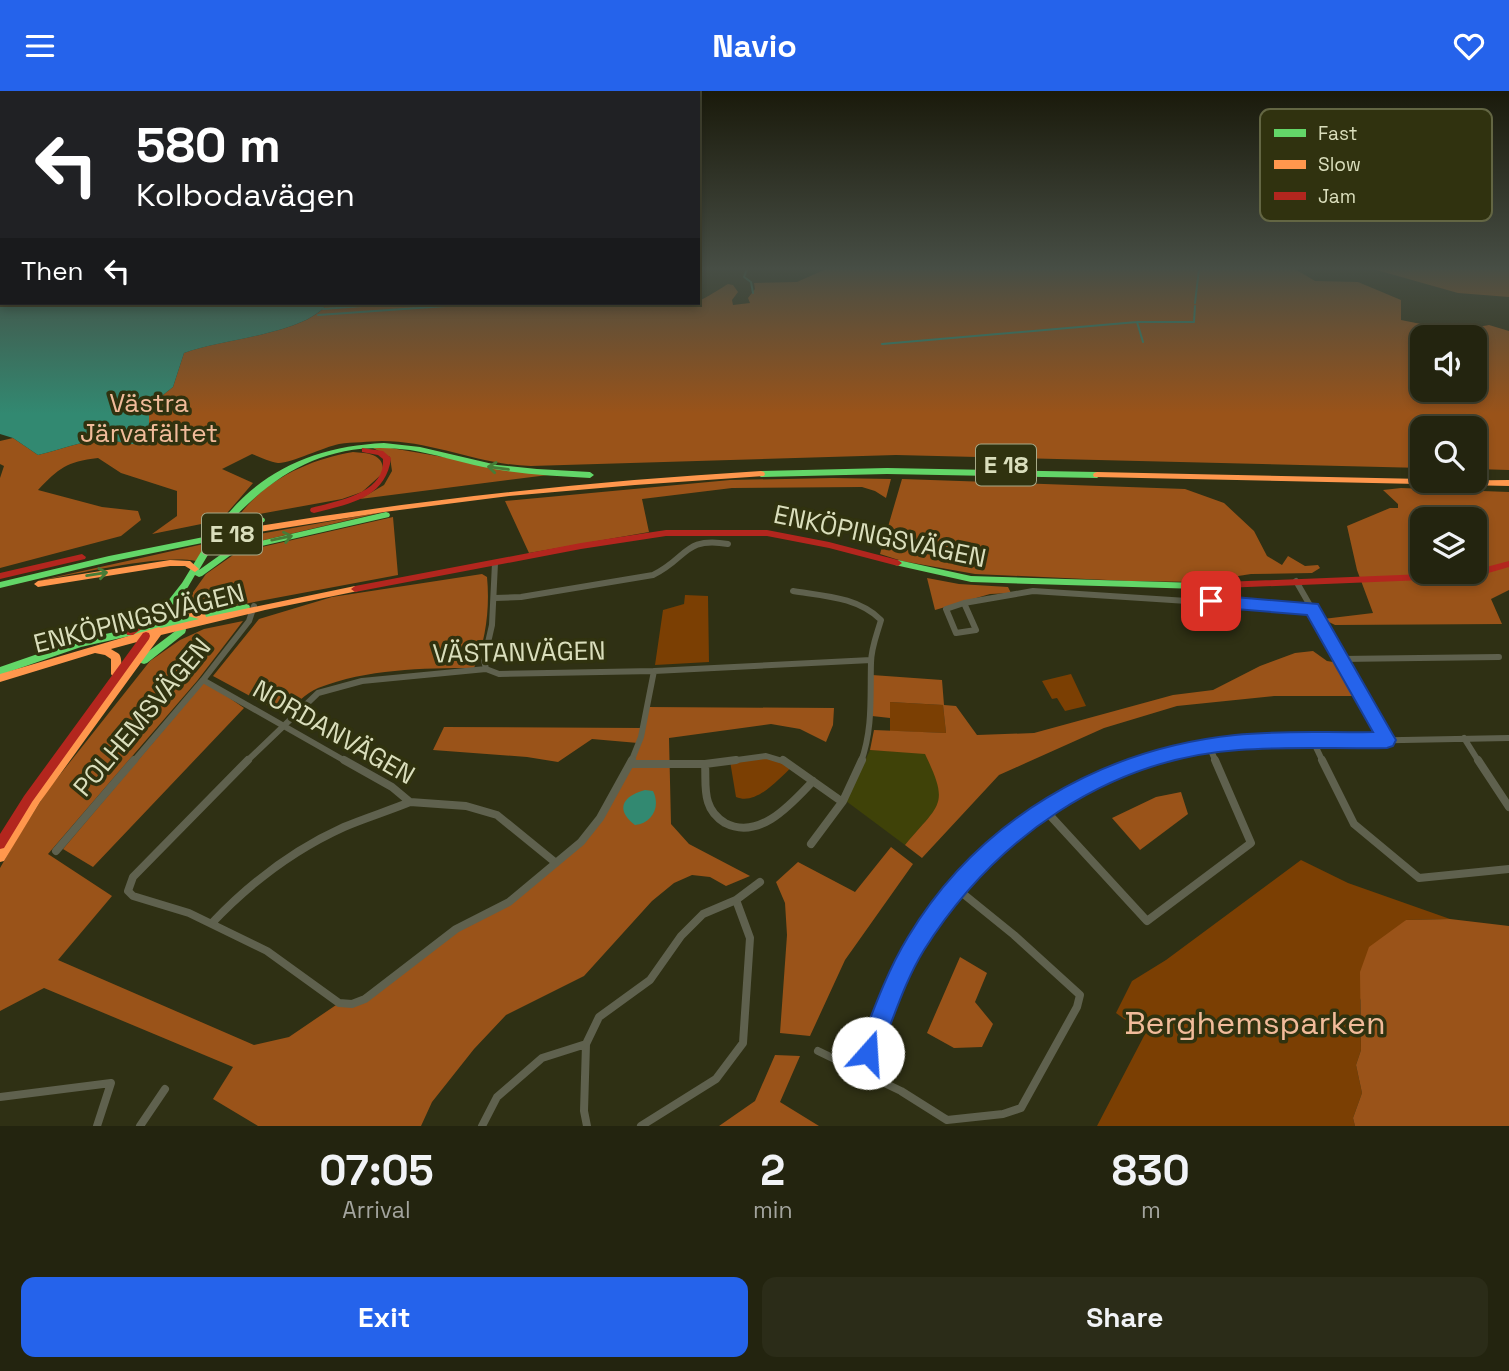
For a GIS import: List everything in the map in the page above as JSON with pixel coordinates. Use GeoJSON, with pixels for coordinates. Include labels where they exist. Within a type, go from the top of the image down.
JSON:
{"type":"FeatureCollection","features":[{"type":"Feature","properties":{"kind":"main road"},"geometry":{"type":"LineString","coordinates":[[314,510],[362,495],[381,483],[387,475],[387,459],[380,453],[362,450],[327,455],[303,463],[266,485],[230,520],[247,495],[278,472],[318,454],[355,446],[403,446],[485,466],[590,475]]}},
{"type":"Feature","properties":{"kind":"main road","name":"E 18"},"geometry":{"type":"LineString","coordinates":[[0,576],[153,541],[314,510],[467,488],[590,475],[710,467],[842,463],[1410,474]]}},
{"type":"Feature","properties":{"kind":"main road","name":"E 18"},"geometry":{"type":"LineString","coordinates":[[0,588],[218,536],[363,511],[467,496],[648,479],[842,471],[1509,484]]}},
{"type":"Feature","properties":{"kind":"main road"},"geometry":{"type":"LineString","coordinates":[[1487,475],[1509,475]]}},
{"type":"Feature","properties":{"kind":"main road"},"geometry":{"type":"LineString","coordinates":[[197,571],[233,550],[467,496]]}},
{"type":"Feature","properties":{"kind":"main road","name":"ENKÖPINGSVÄGEN"},"geometry":{"type":"LineString","coordinates":[[156,630],[164,624],[202,616],[666,533],[741,531],[799,538],[902,566],[971,579],[1202,586],[1478,573],[1509,564]]}},
{"type":"Feature","properties":{"kind":"main road"},"geometry":{"type":"LineString","coordinates":[[0,857],[36,799],[127,676],[214,542]]}},
{"type":"Feature","properties":{"kind":"main road"},"geometry":{"type":"LineString","coordinates":[[0,588],[182,562],[197,571]]}},
{"type":"Feature","properties":{"kind":"main road"},"geometry":{"type":"LineString","coordinates":[[176,603],[187,613],[202,616]]}},
{"type":"Feature","properties":{"kind":"main road"},"geometry":{"type":"LineString","coordinates":[[164,624],[176,603]]}},
{"type":"Feature","properties":{"kind":"main road"},"geometry":{"type":"LineString","coordinates":[[130,632],[176,603]]}},
{"type":"Feature","properties":{"kind":"main road","name":"ENKÖPINGSVÄGEN"},"geometry":{"type":"LineString","coordinates":[[0,671],[62,648],[130,632],[189,626],[254,608]]}},
{"type":"Feature","properties":{"kind":"main road"},"geometry":{"type":"LineString","coordinates":[[127,676],[160,646],[189,626]]}},
{"type":"Feature","properties":{"kind":"main road"},"geometry":{"type":"LineString","coordinates":[[0,843],[28,799],[114,679],[146,636],[156,630]]}},
{"type":"Feature","properties":{"kind":"main road","name":"ENKÖPINGSVÄGEN"},"geometry":{"type":"LineString","coordinates":[[0,678],[90,649],[146,636]]}},
{"type":"Feature","properties":{"kind":"main road"},"geometry":{"type":"LineString","coordinates":[[90,649],[107,651],[116,657],[114,679]]}},
{"type":"Feature","properties":{"kind":"street"},"geometry":{"type":"LineString","coordinates":[[495,598],[521,597],[653,575],[671,566],[695,542],[708,540],[728,544]]}},
{"type":"Feature","properties":{"kind":"street"},"geometry":{"type":"LineString","coordinates":[[486,669],[484,660],[495,598],[495,563]]}},
{"type":"Feature","properties":{"kind":"street"},"geometry":{"type":"LineString","coordinates":[[1296,581],[1387,740]]}},
{"type":"Feature","properties":{"kind":"street"},"geometry":{"type":"LineString","coordinates":[[793,591],[839,600],[875,612],[881,620],[871,660],[873,713],[869,738],[861,763],[841,801],[811,844]]}},
{"type":"Feature","properties":{"kind":"street"},"geometry":{"type":"LineString","coordinates":[[964,603],[976,630],[956,633],[946,609],[990,594],[1033,591],[1165,597],[1285,609],[1312,609]]}},
{"type":"Feature","properties":{"kind":"street","name":"POLHEMSVÄGEN"},"geometry":{"type":"LineString","coordinates":[[56,851],[203,680],[249,621],[254,608]]}},
{"type":"Feature","properties":{"kind":"street"},"geometry":{"type":"LineString","coordinates":[[1340,659],[1499,657]]}},
{"type":"Feature","properties":{"kind":"street","name":"VÄSTANVÄGEN"},"geometry":{"type":"LineString","coordinates":[[212,923],[133,896],[128,891],[133,877],[282,725],[318,694],[374,680],[486,669],[499,674],[654,671],[871,660]]}},
{"type":"Feature","properties":{"kind":"street"},"geometry":{"type":"LineString","coordinates":[[410,802],[335,831],[264,872],[212,923],[267,951],[339,1003],[352,1004],[365,999],[457,929],[509,902],[581,842],[600,818],[631,764],[641,737],[654,671]]}},
{"type":"Feature","properties":{"kind":"street","name":"NORDANVÄGEN"},"geometry":{"type":"LineString","coordinates":[[203,680],[392,787],[410,802],[466,806],[497,815],[556,863]]}},
{"type":"Feature","properties":{"kind":"street"},"geometry":{"type":"LineString","coordinates":[[1464,738],[1509,807]]}},
{"type":"Feature","properties":{"kind":"street"},"geometry":{"type":"LineString","coordinates":[[863,1072],[873,1034],[894,985],[916,943],[956,888],[1001,842],[1066,795],[1104,775],[1153,757],[1238,742],[1509,738]]}},
{"type":"Feature","properties":{"kind":"street"},"geometry":{"type":"LineString","coordinates":[[1313,741],[1354,824],[1419,878],[1509,869]]}},
{"type":"Feature","properties":{"kind":"street"},"geometry":{"type":"LineString","coordinates":[[1045,810],[1147,921],[1251,843],[1209,746]]}},
{"type":"Feature","properties":{"kind":"street"},"geometry":{"type":"LineString","coordinates":[[631,764],[705,764],[766,756],[783,760],[841,801]]}},
{"type":"Feature","properties":{"kind":"street"},"geometry":{"type":"LineString","coordinates":[[705,764],[708,803],[715,817],[736,827],[761,824],[774,817],[814,781]]}},
{"type":"Feature","properties":{"kind":"street"},"geometry":{"type":"LineString","coordinates":[[587,1126],[584,1111],[586,1044],[604,1010],[650,980],[681,936],[703,914],[736,900],[761,882]]}},
{"type":"Feature","properties":{"kind":"street"},"geometry":{"type":"LineString","coordinates":[[818,1051],[931,1109],[948,1123],[1003,1114],[1021,1108],[1077,1006],[1080,995],[956,888]]}},
{"type":"Feature","properties":{"kind":"street"},"geometry":{"type":"LineString","coordinates":[[641,1126],[716,1079],[743,1043],[750,937],[736,900]]}},
{"type":"Feature","properties":{"kind":"street"},"geometry":{"type":"LineString","coordinates":[[482,1126],[497,1097],[542,1058],[586,1044]]}},
{"type":"Feature","properties":{"kind":"street"},"geometry":{"type":"LineString","coordinates":[[0,1097],[111,1083],[97,1126]]}},
{"type":"Feature","properties":{"kind":"street"},"geometry":{"type":"LineString","coordinates":[[140,1126],[165,1089]]}},
{"type":"Feature","properties":{"kind":"shaded area"},"geometry":{"type":"Polygon","coordinates":[[[870,750],[925,753],[940,786],[938,807],[905,845],[846,801],[870,750]]]}},
{"type":"Feature","properties":{"kind":"green space","name":"Västra Järvafältet"},"geometry":{"type":"Polygon","coordinates":[[[310,317],[1401,317],[1401,320],[1426,325],[1410,325],[1410,402],[1487,402],[1489,325],[1509,331],[1509,470],[1487,469],[1487,416],[1410,416],[1410,468],[896,455],[531,466],[493,462],[420,445],[382,441],[339,444],[283,463],[272,462],[252,454],[222,469],[253,483],[221,520],[152,534],[177,516],[177,491],[121,473],[98,458],[64,467],[38,490],[102,507],[138,511],[141,520],[121,536],[0,568],[0,478],[4,466],[0,464],[0,441],[13,438],[38,455],[91,441],[140,443],[149,437],[149,406],[173,387],[184,353],[283,329],[310,317]]]}},
{"type":"Feature","properties":{"kind":"green space"},"geometry":{"type":"Polygon","coordinates":[[[371,447],[385,447],[548,475],[360,499],[384,485],[392,471],[390,457],[371,447]]]}},
{"type":"Feature","properties":{"kind":"green space"},"geometry":{"type":"Polygon","coordinates":[[[353,452],[378,458],[383,467],[383,473],[362,492],[342,499],[237,518],[260,493],[288,474],[319,460],[353,452]]]}},
{"type":"Feature","properties":{"kind":"green space"},"geometry":{"type":"Polygon","coordinates":[[[891,479],[886,498],[862,487],[732,488],[642,499],[649,532],[529,553],[505,501],[730,480],[891,479]]]}},
{"type":"Feature","properties":{"kind":"green space"},"geometry":{"type":"Polygon","coordinates":[[[902,479],[1185,489],[1224,503],[1254,531],[1267,556],[1282,565],[1288,556],[1305,566],[1318,565],[1320,568],[1312,573],[1251,574],[1200,582],[1129,581],[975,574],[902,561],[880,554],[902,479]]]}},
{"type":"Feature","properties":{"kind":"green space"},"geometry":{"type":"Polygon","coordinates":[[[1410,488],[1410,493],[1509,492],[1509,590],[1491,599],[1502,624],[1335,625],[1323,619],[1373,613],[1357,570],[1347,526],[1390,508],[1398,508],[1398,504],[1383,490],[1410,488]]]}},
{"type":"Feature","properties":{"kind":"green space"},"geometry":{"type":"Polygon","coordinates":[[[387,511],[226,549],[213,554],[221,541],[387,511]]]}},
{"type":"Feature","properties":{"kind":"green space"},"geometry":{"type":"Polygon","coordinates":[[[393,517],[398,575],[200,612],[189,609],[189,598],[206,574],[236,553],[393,517]]]}},
{"type":"Feature","properties":{"kind":"green space"},"geometry":{"type":"Polygon","coordinates":[[[208,543],[196,561],[160,560],[33,582],[208,543]]]}},
{"type":"Feature","properties":{"kind":"green space"},"geometry":{"type":"Polygon","coordinates":[[[482,574],[487,577],[487,612],[482,647],[474,668],[415,669],[356,677],[314,690],[283,714],[213,676],[259,619],[332,597],[482,574]]]}},
{"type":"Feature","properties":{"kind":"green space"},"geometry":{"type":"Polygon","coordinates":[[[927,578],[959,584],[1008,587],[1011,593],[990,594],[935,610],[927,578]]]}},
{"type":"Feature","properties":{"kind":"green space"},"geometry":{"type":"Polygon","coordinates":[[[685,595],[708,596],[709,662],[655,665],[663,610],[684,604],[685,595]]]}},
{"type":"Feature","properties":{"kind":"green space"},"geometry":{"type":"Polygon","coordinates":[[[243,621],[197,681],[48,854],[112,896],[58,960],[254,1045],[289,1037],[339,1003],[352,1004],[456,929],[509,902],[556,863],[600,818],[638,743],[592,739],[558,762],[433,750],[444,727],[642,728],[646,707],[834,708],[833,725],[826,742],[800,729],[771,724],[669,738],[671,824],[689,844],[750,876],[726,886],[710,877],[692,875],[674,883],[652,901],[584,976],[506,1015],[474,1049],[432,1102],[421,1126],[258,1126],[213,1099],[233,1067],[44,988],[0,1011],[0,868],[15,842],[47,791],[150,661],[180,640],[204,629],[243,621]]]}},
{"type":"Feature","properties":{"kind":"green space"},"geometry":{"type":"Polygon","coordinates":[[[1313,651],[1327,661],[1339,663],[1357,696],[1274,696],[1177,706],[1104,728],[999,775],[922,858],[905,845],[933,811],[939,795],[925,754],[870,750],[874,730],[946,733],[943,705],[890,702],[890,718],[872,716],[872,675],[942,680],[944,705],[956,706],[977,735],[1034,733],[1173,695],[1213,690],[1260,666],[1295,653],[1313,651]]]}},
{"type":"Feature","properties":{"kind":"green space"},"geometry":{"type":"Polygon","coordinates":[[[1071,674],[1086,706],[1065,711],[1057,698],[1052,699],[1042,681],[1071,674]]]}},
{"type":"Feature","properties":{"kind":"green space"},"geometry":{"type":"Polygon","coordinates":[[[205,681],[244,708],[93,867],[63,849],[205,681]]]}},
{"type":"Feature","properties":{"kind":"green space"},"geometry":{"type":"Polygon","coordinates":[[[890,702],[943,705],[946,733],[890,731],[890,702]]]}},
{"type":"Feature","properties":{"kind":"green space"},"geometry":{"type":"Polygon","coordinates":[[[766,756],[793,766],[760,794],[744,799],[736,797],[730,761],[766,756]]]}},
{"type":"Feature","properties":{"kind":"green space"},"geometry":{"type":"Polygon","coordinates":[[[1181,792],[1188,814],[1140,850],[1112,818],[1156,797],[1181,792]]]}},
{"type":"Feature","properties":{"kind":"green space"},"geometry":{"type":"Polygon","coordinates":[[[891,847],[913,864],[845,960],[810,1036],[780,1033],[787,935],[785,903],[776,882],[798,862],[855,892],[891,847]]]}},
{"type":"Feature","properties":{"kind":"green space","name":"Berghemsparken"},"geometry":{"type":"Polygon","coordinates":[[[1301,860],[1348,883],[1450,919],[1406,920],[1360,1000],[1361,1050],[1356,1065],[1362,1093],[1353,1118],[1355,1126],[1097,1126],[1145,1034],[1116,1013],[1132,981],[1166,960],[1301,860]]]}},
{"type":"Feature","properties":{"kind":"green space"},"geometry":{"type":"Polygon","coordinates":[[[1450,919],[1509,926],[1509,1126],[1355,1126],[1353,1118],[1362,1093],[1356,1065],[1361,1050],[1360,972],[1369,947],[1406,920],[1450,919]]]}},
{"type":"Feature","properties":{"kind":"green space"},"geometry":{"type":"Polygon","coordinates":[[[960,957],[987,973],[975,1002],[993,1024],[982,1047],[954,1048],[927,1033],[960,957]]]}},
{"type":"Feature","properties":{"kind":"green space"},"geometry":{"type":"Polygon","coordinates":[[[775,1055],[800,1056],[780,1102],[819,1126],[719,1126],[755,1101],[775,1055]]]}},
{"type":"Feature","properties":{"kind":"water"},"geometry":{"type":"Polygon","coordinates":[[[0,317],[310,317],[282,329],[184,353],[173,387],[149,406],[149,438],[140,444],[91,441],[38,455],[13,438],[0,434],[0,317]]]}},
{"type":"Feature","properties":{"kind":"water"},"geometry":{"type":"Polygon","coordinates":[[[645,790],[653,791],[655,808],[650,818],[635,825],[625,814],[624,804],[631,796],[645,790]]]}},
{"type":"Feature","properties":{"kind":"waterway"},"geometry":{"type":"LineString","coordinates":[[1137,322],[1194,322],[1194,317]]}},
{"type":"Feature","properties":{"kind":"waterway"},"geometry":{"type":"LineString","coordinates":[[882,344],[1137,322]]}},
{"type":"Feature","properties":{"kind":"waterway"},"geometry":{"type":"LineString","coordinates":[[1137,322],[1143,342]]}},
{"type":"Feature","properties":{"kind":"traffic: fast"},"geometry":{"type":"LineString","coordinates":[[227,520],[265,484],[286,470],[309,459],[358,446],[411,448],[497,467],[590,475]]}},
{"type":"Feature","properties":{"kind":"traffic: fast"},"geometry":{"type":"LineString","coordinates":[[761,474],[887,471],[1097,475]]}},
{"type":"Feature","properties":{"kind":"traffic: fast"},"geometry":{"type":"LineString","coordinates":[[199,574],[233,550],[386,515]]}},
{"type":"Feature","properties":{"kind":"traffic: fast"},"geometry":{"type":"LineString","coordinates":[[206,530],[261,520]]}},
{"type":"Feature","properties":{"kind":"traffic: fast"},"geometry":{"type":"LineString","coordinates":[[0,585],[109,559],[259,529]]}},
{"type":"Feature","properties":{"kind":"traffic: fast"},"geometry":{"type":"LineString","coordinates":[[153,626],[185,585],[211,543]]}},
{"type":"Feature","properties":{"kind":"traffic: fast"},"geometry":{"type":"LineString","coordinates":[[898,563],[971,579],[1199,586]]}},
{"type":"Feature","properties":{"kind":"traffic: fast"},"geometry":{"type":"LineString","coordinates":[[0,671],[81,643],[246,607]]}},
{"type":"Feature","properties":{"kind":"traffic: fast"},"geometry":{"type":"LineString","coordinates":[[144,660],[182,630]]}},
{"type":"Feature","properties":{"kind":"traffic: slow"},"geometry":{"type":"LineString","coordinates":[[259,529],[384,509],[509,494],[761,474]]}},
{"type":"Feature","properties":{"kind":"traffic: slow"},"geometry":{"type":"LineString","coordinates":[[1097,475],[1509,483]]}},
{"type":"Feature","properties":{"kind":"traffic: slow"},"geometry":{"type":"LineString","coordinates":[[38,584],[170,563],[187,563],[195,569]]}},
{"type":"Feature","properties":{"kind":"traffic: slow"},"geometry":{"type":"LineString","coordinates":[[0,678],[176,628],[355,589]]}},
{"type":"Feature","properties":{"kind":"traffic: slow"},"geometry":{"type":"LineString","coordinates":[[181,603],[187,613],[202,616]]}},
{"type":"Feature","properties":{"kind":"traffic: slow"},"geometry":{"type":"LineString","coordinates":[[0,857],[36,799],[159,631]]}},
{"type":"Feature","properties":{"kind":"traffic: slow"},"geometry":{"type":"LineString","coordinates":[[96,650],[107,651],[116,657],[116,674]]}},
{"type":"Feature","properties":{"kind":"traffic: jam"},"geometry":{"type":"LineString","coordinates":[[314,510],[362,495],[380,481],[386,471],[387,458],[380,453],[365,450]]}},
{"type":"Feature","properties":{"kind":"traffic: jam"},"geometry":{"type":"LineString","coordinates":[[355,589],[581,546],[666,533],[767,533],[829,545],[898,563]]}},
{"type":"Feature","properties":{"kind":"traffic: jam"},"geometry":{"type":"LineString","coordinates":[[0,576],[82,557]]}},
{"type":"Feature","properties":{"kind":"traffic: jam"},"geometry":{"type":"LineString","coordinates":[[1199,586],[1448,576],[1478,573],[1509,564]]}},
{"type":"Feature","properties":{"kind":"traffic: jam"},"geometry":{"type":"LineString","coordinates":[[130,632],[157,614]]}},
{"type":"Feature","properties":{"kind":"traffic: jam"},"geometry":{"type":"LineString","coordinates":[[0,844],[28,799],[146,636]]}},
{"type":"Feature","properties":{"kind":"route"},"geometry":{"type":"LineString","coordinates":[[868,1053],[873,1034],[894,985],[916,943],[956,888],[1001,842],[1066,795],[1104,775],[1153,757],[1209,746],[1238,742],[1387,740],[1312,609],[1285,609],[1211,601]]}}]}
